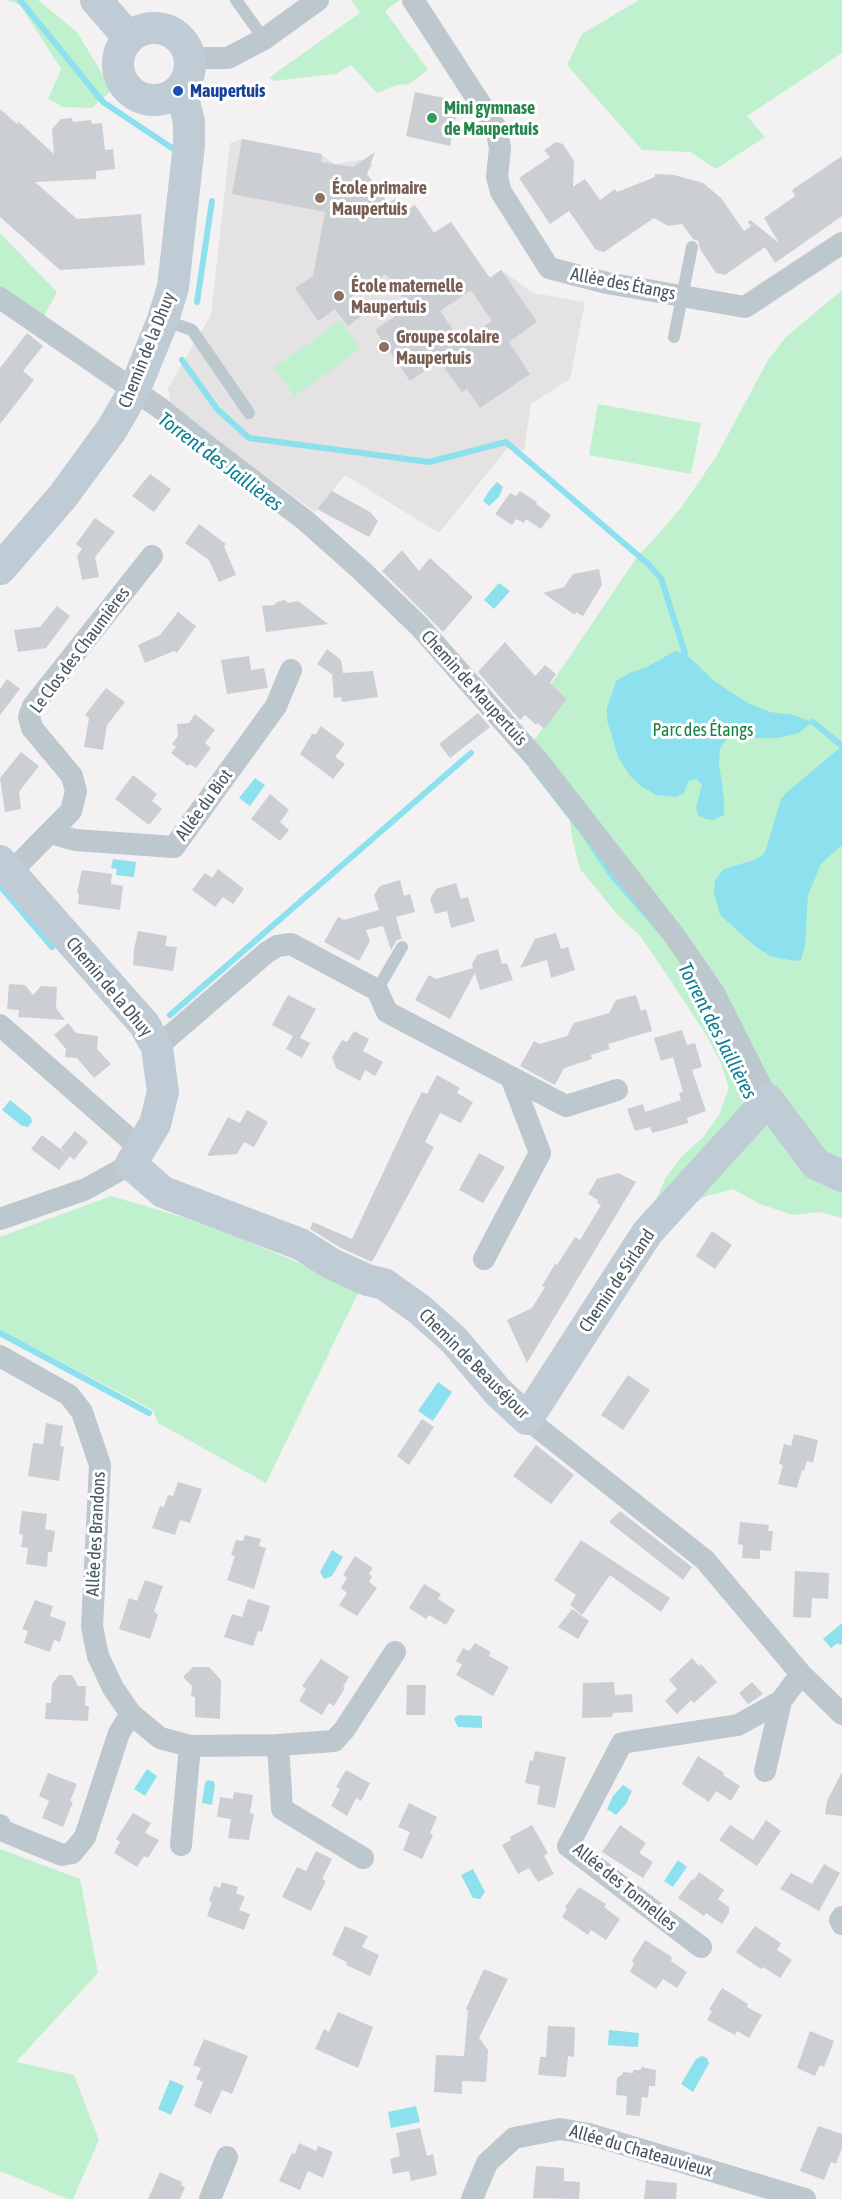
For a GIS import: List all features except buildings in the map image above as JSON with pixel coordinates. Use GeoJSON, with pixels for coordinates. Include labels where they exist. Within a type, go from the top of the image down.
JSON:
{"type":"FeatureCollection","features":[{"type":"Feature","properties":{"kind":"street"},"geometry":{"type":"LineString","coordinates":[[96,0],[129,38]]}},
{"type":"Feature","properties":{"kind":"street"},"geometry":{"type":"LineString","coordinates":[[189,58],[228,58],[264,39],[318,0]]}},
{"type":"Feature","properties":{"kind":"street","name":"Allée des Étangs"},"geometry":{"type":"LineString","coordinates":[[413,0],[496,128],[500,148],[497,177],[501,192],[549,268],[603,283],[745,307],[842,243]]}},
{"type":"Feature","properties":{"kind":"street"},"geometry":{"type":"LineString","coordinates":[[146,30],[165,30],[177,36],[185,46],[189,58],[187,80],[178,91],[161,99],[148,100],[136,96],[125,87],[119,75],[118,62],[121,49],[129,38],[146,30]]}},
{"type":"Feature","properties":{"kind":"street","name":"Chemin de la Dhuy"},"geometry":{"type":"LineString","coordinates":[[0,569],[63,496],[112,429],[134,391],[163,320],[173,286],[189,145],[189,122],[184,102],[178,91]]}},
{"type":"Feature","properties":{"kind":"street","name":"Chemin de Maupertuis"},"geometry":{"type":"LineString","coordinates":[[0,297],[160,408],[306,520],[361,570],[453,663],[540,762],[674,935],[714,993],[762,1107],[816,1164],[842,1176]]}},
{"type":"Feature","properties":{"kind":"street","name":"Le Clos des Chaumières"},"geometry":{"type":"LineString","coordinates":[[50,834],[71,811],[76,791],[72,776],[32,728],[29,717],[33,706],[152,556]]}},
{"type":"Feature","properties":{"kind":"street","name":"Allée du Biot"},"geometry":{"type":"LineString","coordinates":[[50,834],[75,840],[174,848],[276,706],[291,670]]}},
{"type":"Feature","properties":{"kind":"street"},"geometry":{"type":"LineString","coordinates":[[5,867],[50,834]]}},
{"type":"Feature","properties":{"kind":"street","name":"Chemin de la Dhuy"},"geometry":{"type":"LineString","coordinates":[[5,867],[144,1024],[157,1047],[163,1092],[155,1124],[136,1156]]}},
{"type":"Feature","properties":{"kind":"street"},"geometry":{"type":"LineString","coordinates":[[157,1047],[266,953],[277,946],[291,944],[377,990],[387,1012],[566,1106],[617,1090]]}},
{"type":"Feature","properties":{"kind":"street","name":"Chemin de Beauséjour"},"geometry":{"type":"LineString","coordinates":[[0,1025],[136,1156],[163,1192],[300,1244],[336,1266],[367,1280],[384,1284],[419,1309],[454,1340],[498,1392],[527,1419],[705,1560],[801,1674],[842,1714]]}},
{"type":"Feature","properties":{"kind":"street"},"geometry":{"type":"LineString","coordinates":[[484,1259],[540,1153],[511,1077]]}},
{"type":"Feature","properties":{"kind":"street","name":"Chemin de Sirland"},"geometry":{"type":"LineString","coordinates":[[527,1419],[647,1233],[762,1107]]}},
{"type":"Feature","properties":{"kind":"street"},"geometry":{"type":"LineString","coordinates":[[0,1218],[86,1189],[136,1156]]}},
{"type":"Feature","properties":{"kind":"street","name":"Allée des Brandons"},"geometry":{"type":"LineString","coordinates":[[0,1356],[69,1395],[82,1412],[100,1465],[92,1627],[98,1656],[113,1688],[131,1714],[160,1738],[190,1746],[278,1745],[334,1741],[344,1731],[395,1652]]}},
{"type":"Feature","properties":{"kind":"street","name":"Allée des Tonnelles"},"geometry":{"type":"LineString","coordinates":[[701,1947],[568,1846],[621,1743],[738,1725],[781,1701],[801,1674]]}},
{"type":"Feature","properties":{"kind":"street"},"geometry":{"type":"LineString","coordinates":[[765,1771],[781,1701]]}},
{"type":"Feature","properties":{"kind":"street"},"geometry":{"type":"LineString","coordinates":[[0,1825],[2,1830],[62,1855],[72,1853],[85,1837],[119,1733],[131,1714]]}},
{"type":"Feature","properties":{"kind":"street"},"geometry":{"type":"LineString","coordinates":[[278,1745],[282,1809],[363,1858]]}},
{"type":"Feature","properties":{"kind":"street"},"geometry":{"type":"LineString","coordinates":[[181,1845],[190,1746]]}},
{"type":"Feature","properties":{"kind":"street"},"geometry":{"type":"LineString","coordinates":[[842,1917],[840,1920],[842,1924]]}},
{"type":"Feature","properties":{"kind":"street","name":"Allée du Chateauvieux"},"geometry":{"type":"LineString","coordinates":[[472,2199],[487,2163],[514,2138],[560,2129],[589,2134],[805,2199]]}},
{"type":"Feature","properties":{"kind":"street"},"geometry":{"type":"LineString","coordinates":[[210,2199],[227,2157]]}},
{"type":"Feature","properties":{"kind":"lane"},"geometry":{"type":"LineString","coordinates":[[236,0],[264,39]]}},
{"type":"Feature","properties":{"kind":"lane"},"geometry":{"type":"LineString","coordinates":[[674,337],[692,247]]}},
{"type":"Feature","properties":{"kind":"lane"},"geometry":{"type":"LineString","coordinates":[[163,320],[192,330],[249,413]]}},
{"type":"Feature","properties":{"kind":"lane"},"geometry":{"type":"LineString","coordinates":[[377,990],[402,947]]}},
{"type":"Feature","properties":{"kind":"shaded area","name":"Groupe scolaire Maupertuis"},"geometry":{"type":"Polygon","coordinates":[[[242,139],[322,155],[335,164],[367,159],[373,166],[366,173],[388,203],[395,199],[400,206],[398,217],[415,205],[434,232],[451,222],[478,261],[480,284],[501,270],[533,293],[585,302],[570,379],[531,404],[524,451],[510,445],[439,533],[345,475],[315,512],[171,407],[168,388],[211,315],[230,143],[242,139]]]}},
{"type":"Feature","properties":{"kind":"green space"},"geometry":{"type":"Polygon","coordinates":[[[8,0],[38,0],[77,32],[112,90],[92,108],[63,107],[48,99],[61,69],[20,5],[8,0]]]}},
{"type":"Feature","properties":{"kind":"green space"},"geometry":{"type":"Polygon","coordinates":[[[351,0],[400,0],[385,11],[428,70],[409,84],[396,85],[377,93],[351,65],[336,74],[273,81],[270,77],[360,13],[351,0]]]}},
{"type":"Feature","properties":{"kind":"green space"},"geometry":{"type":"Polygon","coordinates":[[[639,0],[842,0],[842,53],[747,116],[765,137],[716,169],[690,152],[642,150],[567,65],[582,34],[639,0]]]}},
{"type":"Feature","properties":{"kind":"green space"},"geometry":{"type":"Polygon","coordinates":[[[0,233],[57,292],[44,316],[0,287],[0,233]]]}},
{"type":"Feature","properties":{"kind":"green space","name":"Parc des Étangs"},"geometry":{"type":"Polygon","coordinates":[[[842,290],[842,1218],[820,1212],[793,1215],[760,1204],[733,1189],[704,1197],[681,1213],[656,1200],[666,1177],[682,1156],[703,1137],[719,1115],[729,1088],[720,1061],[706,1035],[665,972],[640,936],[617,914],[580,869],[572,838],[569,813],[534,740],[567,699],[551,684],[635,560],[680,509],[716,457],[768,360],[786,337],[842,290]]]}},
{"type":"Feature","properties":{"kind":"green space"},"geometry":{"type":"Polygon","coordinates":[[[340,321],[360,349],[295,396],[274,368],[340,321]]]}},
{"type":"Feature","properties":{"kind":"green space"},"geometry":{"type":"Polygon","coordinates":[[[598,404],[701,423],[691,474],[589,455],[598,404]]]}},
{"type":"Feature","properties":{"kind":"green space"},"geometry":{"type":"Polygon","coordinates":[[[111,1196],[182,1217],[240,1238],[360,1289],[266,1483],[158,1423],[153,1410],[0,1330],[0,1237],[111,1196]]]}},
{"type":"Feature","properties":{"kind":"green space"},"geometry":{"type":"Polygon","coordinates":[[[0,1849],[80,1879],[98,1973],[16,2062],[74,2075],[99,2140],[73,2199],[0,2171],[0,1849]]]}},
{"type":"Feature","properties":{"kind":"water"},"geometry":{"type":"Polygon","coordinates":[[[497,482],[503,487],[499,497],[489,506],[483,501],[497,482]]]}},
{"type":"Feature","properties":{"kind":"water"},"geometry":{"type":"Polygon","coordinates":[[[499,583],[510,591],[494,609],[484,600],[499,583]]]}},
{"type":"Feature","properties":{"kind":"water"},"geometry":{"type":"Polygon","coordinates":[[[675,651],[685,653],[714,681],[748,703],[770,712],[793,715],[813,722],[799,733],[777,738],[730,738],[725,741],[720,749],[719,763],[724,815],[714,820],[699,816],[696,808],[702,785],[696,779],[689,781],[684,793],[676,797],[656,795],[630,776],[618,757],[607,720],[607,708],[616,681],[675,651]]]}},
{"type":"Feature","properties":{"kind":"water"},"geometry":{"type":"Polygon","coordinates":[[[842,746],[842,845],[821,864],[808,895],[805,946],[801,960],[772,957],[756,947],[720,915],[714,893],[715,880],[724,869],[763,855],[781,799],[842,746]]]}},
{"type":"Feature","properties":{"kind":"water"},"geometry":{"type":"Polygon","coordinates":[[[531,765],[683,959],[744,1072],[750,1092],[750,1104],[730,1053],[705,1003],[669,945],[610,878],[582,836],[529,768],[531,765]]]}},
{"type":"Feature","properties":{"kind":"water"},"geometry":{"type":"Polygon","coordinates":[[[255,778],[265,785],[250,806],[239,798],[255,778]]]}},
{"type":"Feature","properties":{"kind":"water"},"geometry":{"type":"Polygon","coordinates":[[[113,859],[136,862],[134,877],[116,875],[117,869],[111,868],[113,859]]]}},
{"type":"Feature","properties":{"kind":"water"},"geometry":{"type":"Polygon","coordinates":[[[10,1100],[31,1117],[32,1122],[28,1127],[22,1126],[2,1110],[10,1100]]]}},
{"type":"Feature","properties":{"kind":"water"},"geometry":{"type":"Polygon","coordinates":[[[438,1382],[452,1392],[433,1421],[418,1411],[438,1382]]]}},
{"type":"Feature","properties":{"kind":"water"},"geometry":{"type":"Polygon","coordinates":[[[332,1550],[343,1557],[332,1576],[324,1579],[320,1572],[332,1550]]]}},
{"type":"Feature","properties":{"kind":"water"},"geometry":{"type":"Polygon","coordinates":[[[842,1623],[842,1644],[838,1643],[831,1648],[823,1639],[842,1623]]]}},
{"type":"Feature","properties":{"kind":"water"},"geometry":{"type":"Polygon","coordinates":[[[458,1715],[482,1716],[482,1728],[458,1727],[454,1719],[458,1715]]]}},
{"type":"Feature","properties":{"kind":"water"},"geometry":{"type":"Polygon","coordinates":[[[147,1769],[157,1776],[145,1796],[134,1789],[147,1769]]]}},
{"type":"Feature","properties":{"kind":"water"},"geometry":{"type":"Polygon","coordinates":[[[208,1780],[215,1784],[212,1805],[202,1803],[205,1783],[208,1780]]]}},
{"type":"Feature","properties":{"kind":"water"},"geometry":{"type":"Polygon","coordinates":[[[623,1785],[632,1791],[626,1804],[616,1815],[607,1809],[613,1796],[623,1785]]]}},
{"type":"Feature","properties":{"kind":"water"},"geometry":{"type":"Polygon","coordinates":[[[678,1860],[687,1867],[673,1887],[664,1881],[678,1860]]]}},
{"type":"Feature","properties":{"kind":"water"},"geometry":{"type":"Polygon","coordinates":[[[473,1869],[485,1892],[480,1899],[473,1898],[461,1875],[473,1869]]]}},
{"type":"Feature","properties":{"kind":"water"},"geometry":{"type":"Polygon","coordinates":[[[609,2030],[639,2033],[638,2047],[608,2045],[609,2030]]]}},
{"type":"Feature","properties":{"kind":"water"},"geometry":{"type":"Polygon","coordinates":[[[702,2056],[707,2058],[709,2063],[693,2092],[681,2084],[696,2059],[702,2056]]]}},
{"type":"Feature","properties":{"kind":"water"},"geometry":{"type":"Polygon","coordinates":[[[170,2080],[184,2086],[171,2115],[158,2109],[170,2080]]]}},
{"type":"Feature","properties":{"kind":"water"},"geometry":{"type":"Polygon","coordinates":[[[416,2106],[420,2122],[391,2128],[388,2112],[416,2106]]]}},
{"type":"Feature","properties":{"kind":"waterway"},"geometry":{"type":"LineString","coordinates":[[20,0],[103,102],[172,148]]}},
{"type":"Feature","properties":{"kind":"waterway"},"geometry":{"type":"LineString","coordinates":[[197,302],[212,201]]}},
{"type":"Feature","properties":{"kind":"waterway"},"geometry":{"type":"LineString","coordinates":[[182,360],[217,409],[249,438],[429,462],[506,442],[647,563],[661,578],[685,653]]}},
{"type":"Feature","properties":{"kind":"waterway"},"geometry":{"type":"LineString","coordinates":[[813,722],[842,746]]}},
{"type":"Feature","properties":{"kind":"waterway"},"geometry":{"type":"LineString","coordinates":[[170,1015],[471,753]]}},
{"type":"Feature","properties":{"kind":"waterway"},"geometry":{"type":"LineString","coordinates":[[0,886],[52,947]]}},
{"type":"Feature","properties":{"kind":"waterway"},"geometry":{"type":"LineString","coordinates":[[0,1333],[149,1413]]}},
{"type":"Feature","properties":{"kind":"place","name":"Maupertuis"},"geometry":{"type":"Point","coordinates":[178,91]}},
{"type":"Feature","properties":{"kind":"place","name":"Mini gymnase de Maupertuis"},"geometry":{"type":"Point","coordinates":[432,118]}},
{"type":"Feature","properties":{"kind":"place","name":"École primaire Maupertuis"},"geometry":{"type":"Point","coordinates":[320,198]}},
{"type":"Feature","properties":{"kind":"place","name":"École maternelle Maupertuis"},"geometry":{"type":"Point","coordinates":[339,296]}},
{"type":"Feature","properties":{"kind":"place","name":"Groupe scolaire Maupertuis"},"geometry":{"type":"Point","coordinates":[384,347]}},
{"type":"Feature","properties":{"kind":"water label","name":"Torrent des Jaillières"},"geometry":{"type":"Point","coordinates":[220,462]}},
{"type":"Feature","properties":{"kind":"water label","name":"Torrent des Jaillières"},"geometry":{"type":"Point","coordinates":[717,1031]}}]}
